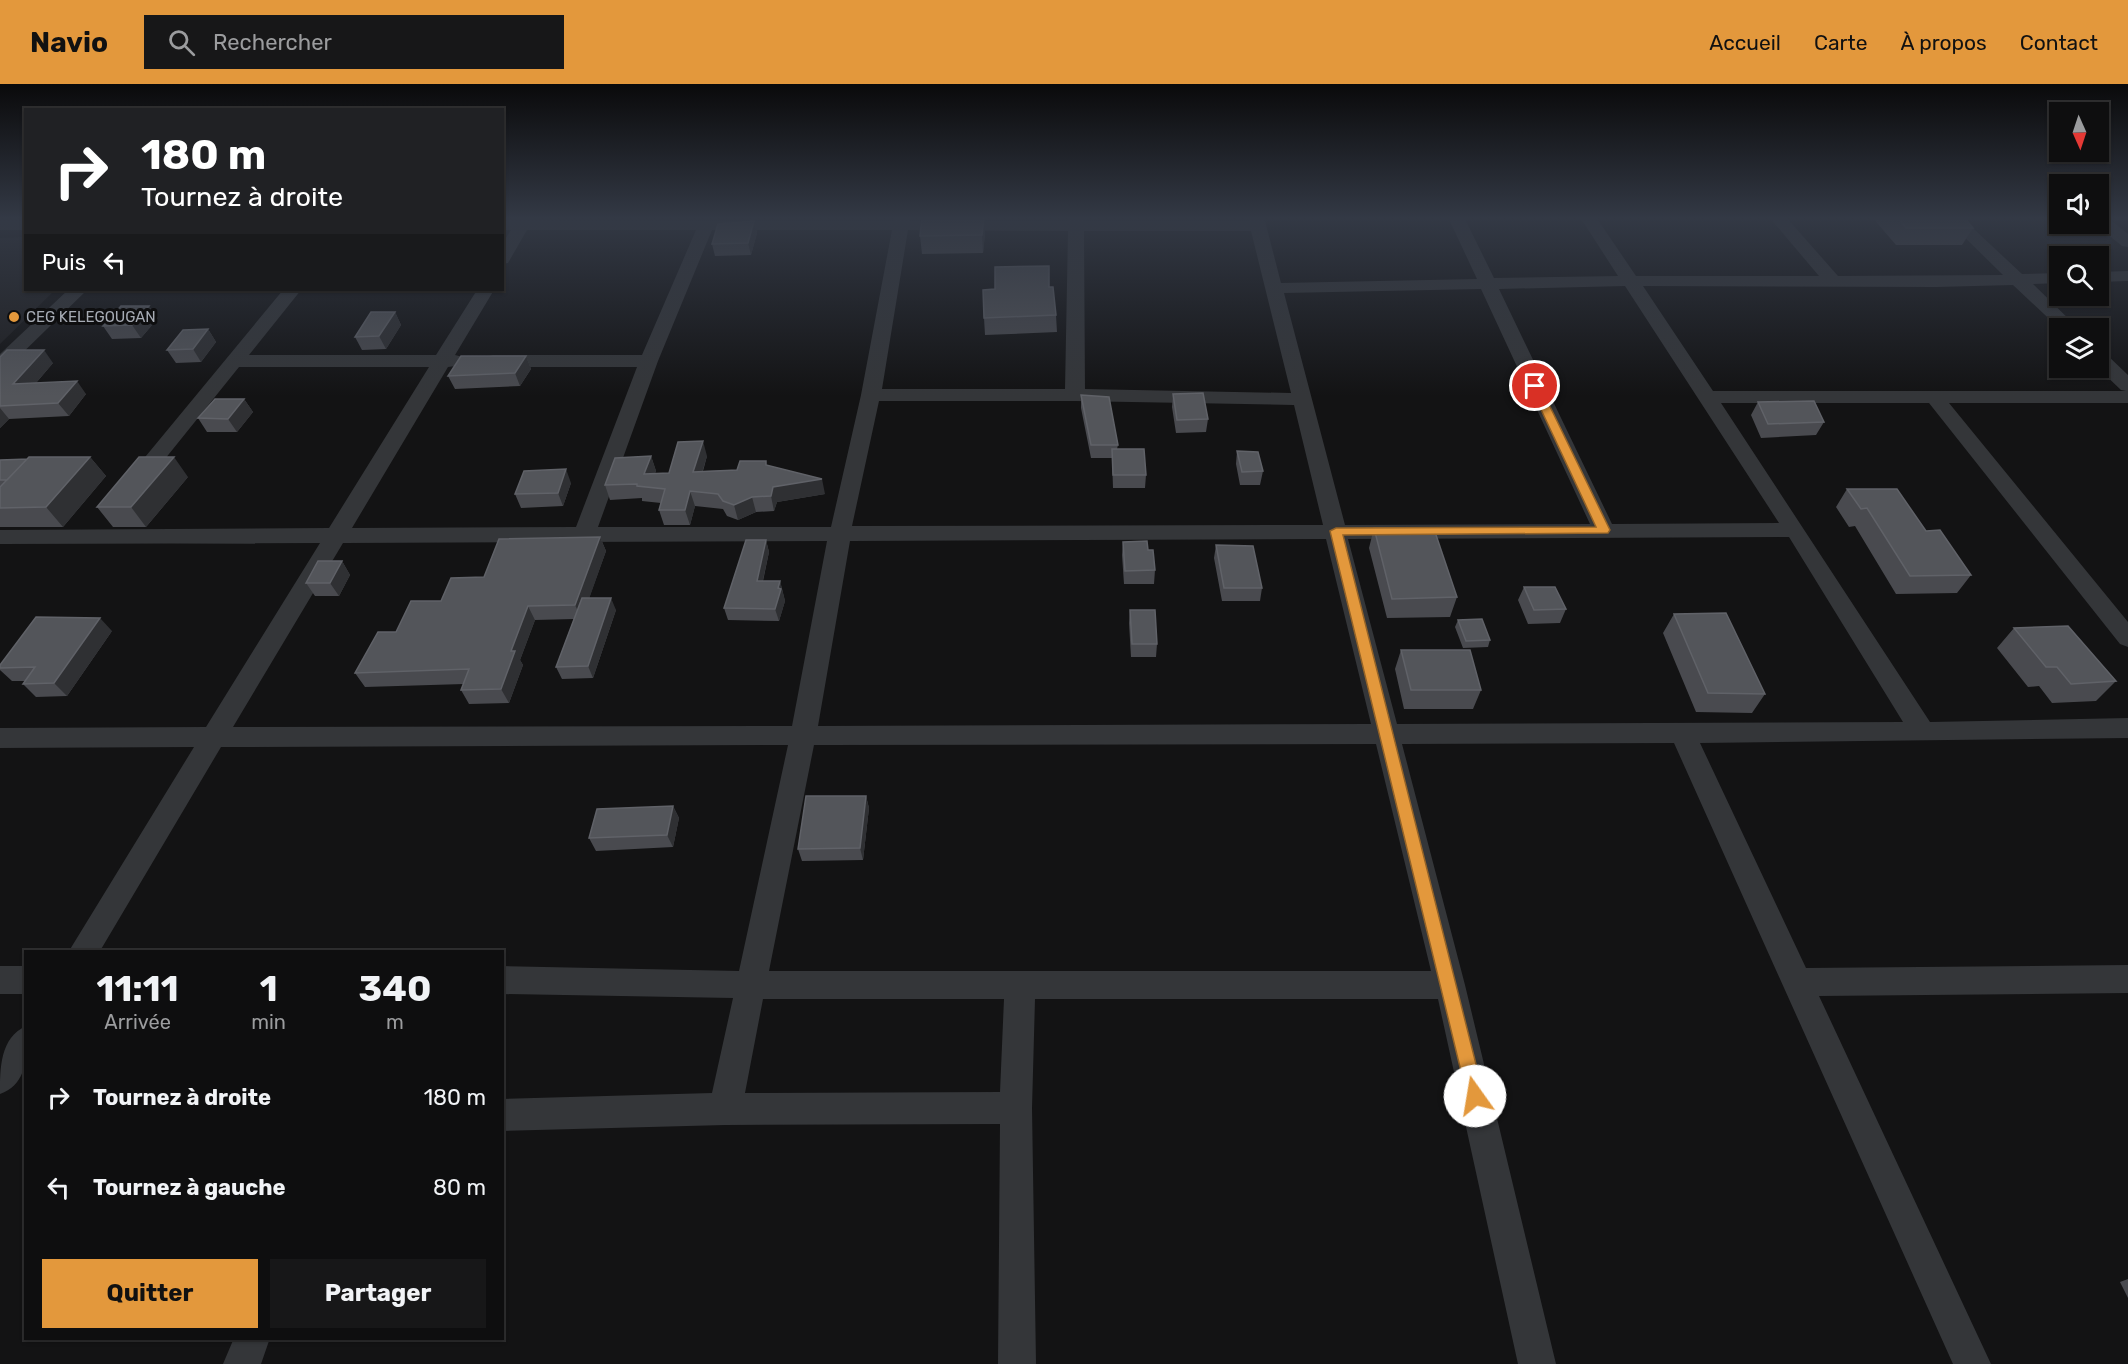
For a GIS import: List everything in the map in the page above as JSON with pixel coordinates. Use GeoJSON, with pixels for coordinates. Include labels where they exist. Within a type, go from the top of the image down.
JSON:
{"type":"FeatureCollection","features":[{"type":"Feature","properties":{"kind":"street"},"geometry":{"type":"LineString","coordinates":[[585,534],[649,361],[684,277]]}},
{"type":"Feature","properties":{"kind":"street"},"geometry":{"type":"LineString","coordinates":[[726,1109],[803,736],[840,533],[871,395],[891,277]]}},
{"type":"Feature","properties":{"kind":"street"},"geometry":{"type":"LineString","coordinates":[[1075,394],[1076,277]]}},
{"type":"Feature","properties":{"kind":"street"},"geometry":{"type":"LineString","coordinates":[[1272,277],[1450,985],[1537,1364]]}},
{"type":"Feature","properties":{"kind":"street"},"geometry":{"type":"LineString","coordinates":[[1483,277],[1604,530]]}},
{"type":"Feature","properties":{"kind":"street"},"geometry":{"type":"LineString","coordinates":[[1626,277],[1795,530],[1923,732]]}},
{"type":"Feature","properties":{"kind":"street"},"geometry":{"type":"LineString","coordinates":[[1828,277],[1833,282]]}},
{"type":"Feature","properties":{"kind":"street"},"geometry":{"type":"LineString","coordinates":[[2014,277],[2058,318]]}},
{"type":"Feature","properties":{"kind":"street"},"geometry":{"type":"LineString","coordinates":[[1275,288],[1629,281],[1833,282],[2049,278]]}},
{"type":"Feature","properties":{"kind":"street"},"geometry":{"type":"LineString","coordinates":[[0,364],[77,291]]}},
{"type":"Feature","properties":{"kind":"street"},"geometry":{"type":"LineString","coordinates":[[121,499],[291,291]]}},
{"type":"Feature","properties":{"kind":"street"},"geometry":{"type":"LineString","coordinates":[[85,950],[334,535],[484,291]]}},
{"type":"Feature","properties":{"kind":"street"},"geometry":{"type":"LineString","coordinates":[[234,361],[649,361]]}},
{"type":"Feature","properties":{"kind":"street"},"geometry":{"type":"LineString","coordinates":[[2109,368],[2128,386]]}},
{"type":"Feature","properties":{"kind":"street"},"geometry":{"type":"LineString","coordinates":[[871,395],[1075,394],[1301,399]]}},
{"type":"Feature","properties":{"kind":"street"},"geometry":{"type":"LineString","coordinates":[[1707,397],[2128,397]]}},
{"type":"Feature","properties":{"kind":"street"},"geometry":{"type":"LineString","coordinates":[[1935,398],[2128,638]]}},
{"type":"Feature","properties":{"kind":"street"},"geometry":{"type":"LineString","coordinates":[[91,536],[106,518]]}},
{"type":"Feature","properties":{"kind":"street"},"geometry":{"type":"LineString","coordinates":[[0,537],[1795,530]]}},
{"type":"Feature","properties":{"kind":"street"},"geometry":{"type":"LineString","coordinates":[[0,738],[1923,732],[2128,728]]}},
{"type":"Feature","properties":{"kind":"street"},"geometry":{"type":"LineString","coordinates":[[1683,733],[1972,1364]]}},
{"type":"Feature","properties":{"kind":"street"},"geometry":{"type":"LineString","coordinates":[[1797,982],[2128,979]]}},
{"type":"Feature","properties":{"kind":"street"},"geometry":{"type":"LineString","coordinates":[[0,980],[24,980]]}},
{"type":"Feature","properties":{"kind":"street"},"geometry":{"type":"LineString","coordinates":[[504,980],[753,985],[1450,985]]}},
{"type":"Feature","properties":{"kind":"street"},"geometry":{"type":"LineString","coordinates":[[1017,1364],[1016,1108],[1020,985]]}},
{"type":"Feature","properties":{"kind":"street"},"geometry":{"type":"LineString","coordinates":[[0,1079],[24,1044]]}},
{"type":"Feature","properties":{"kind":"street"},"geometry":{"type":"LineString","coordinates":[[504,1115],[726,1109],[1016,1108]]}},
{"type":"Feature","properties":{"kind":"street"},"geometry":{"type":"LineString","coordinates":[[242,1364],[251,1340]]}},
{"type":"Feature","properties":{"kind":"shaded area","name":"CEG KELEGOUGAN"},"geometry":{"type":"Polygon","coordinates":[[[0,277],[24,277],[24,291],[54,291],[0,344],[0,277]]]}},
{"type":"Feature","properties":{"kind":"building"},"geometry":{"type":"Polygon","coordinates":[[[995,277],[1049,277],[1049,287],[1053,287],[1056,315],[984,318],[983,290],[995,289],[995,277]]]}},
{"type":"Feature","properties":{"kind":"building"},"geometry":{"type":"Polygon","coordinates":[[[121,306],[149,306],[132,325],[103,326],[121,306]]]}},
{"type":"Feature","properties":{"kind":"building"},"geometry":{"type":"Polygon","coordinates":[[[371,312],[395,312],[379,336],[355,337],[371,312]]]}},
{"type":"Feature","properties":{"kind":"building"},"geometry":{"type":"Polygon","coordinates":[[[208,329],[193,349],[167,350],[183,330],[208,329]]]}},
{"type":"Feature","properties":{"kind":"building"},"geometry":{"type":"Polygon","coordinates":[[[7,350],[44,350],[13,384],[77,381],[58,403],[0,406],[0,357],[7,350]]]}},
{"type":"Feature","properties":{"kind":"building"},"geometry":{"type":"Polygon","coordinates":[[[461,356],[526,356],[515,373],[448,376],[461,356]]]}},
{"type":"Feature","properties":{"kind":"building"},"geometry":{"type":"Polygon","coordinates":[[[1203,393],[1208,419],[1177,420],[1173,394],[1203,393]]]}},
{"type":"Feature","properties":{"kind":"building"},"geometry":{"type":"Polygon","coordinates":[[[1081,395],[1109,397],[1118,445],[1091,445],[1081,395]]]}},
{"type":"Feature","properties":{"kind":"building"},"geometry":{"type":"Polygon","coordinates":[[[215,399],[244,399],[228,419],[198,418],[215,399]]]}},
{"type":"Feature","properties":{"kind":"building"},"geometry":{"type":"Polygon","coordinates":[[[1814,401],[1824,422],[1768,424],[1758,402],[1814,401]]]}},
{"type":"Feature","properties":{"kind":"building"},"geometry":{"type":"Polygon","coordinates":[[[703,441],[693,472],[737,470],[740,461],[766,461],[766,465],[822,479],[773,487],[771,496],[752,497],[734,505],[723,501],[718,494],[690,491],[685,510],[659,510],[665,489],[637,486],[637,484],[605,485],[615,458],[651,456],[644,474],[669,473],[678,442],[703,441]]]}},
{"type":"Feature","properties":{"kind":"building"},"geometry":{"type":"Polygon","coordinates":[[[1112,449],[1144,449],[1146,475],[1113,475],[1112,449]]]}},
{"type":"Feature","properties":{"kind":"building"},"geometry":{"type":"Polygon","coordinates":[[[1237,451],[1258,452],[1263,471],[1242,472],[1237,451]]]}},
{"type":"Feature","properties":{"kind":"building"},"geometry":{"type":"Polygon","coordinates":[[[29,457],[90,457],[46,507],[0,508],[0,487],[29,457]]]}},
{"type":"Feature","properties":{"kind":"building"},"geometry":{"type":"Polygon","coordinates":[[[139,457],[174,457],[131,507],[97,507],[139,457]]]}},
{"type":"Feature","properties":{"kind":"building"},"geometry":{"type":"Polygon","coordinates":[[[27,459],[7,480],[0,480],[0,460],[27,459]]]}},
{"type":"Feature","properties":{"kind":"building"},"geometry":{"type":"Polygon","coordinates":[[[566,469],[558,493],[515,494],[524,471],[566,469]]]}},
{"type":"Feature","properties":{"kind":"building"},"geometry":{"type":"Polygon","coordinates":[[[1847,489],[1897,489],[1926,531],[1940,530],[1971,575],[1910,576],[1867,508],[1861,509],[1847,489]]]}},
{"type":"Feature","properties":{"kind":"building"},"geometry":{"type":"Polygon","coordinates":[[[1374,528],[1434,529],[1457,597],[1392,599],[1374,528]]]}},
{"type":"Feature","properties":{"kind":"building"},"geometry":{"type":"Polygon","coordinates":[[[600,537],[575,605],[528,606],[511,651],[515,651],[501,689],[461,690],[469,669],[355,673],[378,632],[396,632],[411,601],[441,601],[451,578],[484,577],[499,539],[600,537]]]}},
{"type":"Feature","properties":{"kind":"building"},"geometry":{"type":"Polygon","coordinates":[[[746,540],[766,540],[757,581],[780,581],[778,588],[781,589],[775,609],[724,608],[746,540]]]}},
{"type":"Feature","properties":{"kind":"building"},"geometry":{"type":"Polygon","coordinates":[[[1147,541],[1148,550],[1153,550],[1155,570],[1125,571],[1123,542],[1147,541]]]}},
{"type":"Feature","properties":{"kind":"building"},"geometry":{"type":"Polygon","coordinates":[[[1216,545],[1253,546],[1262,588],[1224,588],[1216,545]]]}},
{"type":"Feature","properties":{"kind":"building"},"geometry":{"type":"Polygon","coordinates":[[[318,561],[342,561],[330,583],[306,583],[318,561]]]}},
{"type":"Feature","properties":{"kind":"building"},"geometry":{"type":"Polygon","coordinates":[[[1524,587],[1555,587],[1566,609],[1534,610],[1524,587]]]}},
{"type":"Feature","properties":{"kind":"building"},"geometry":{"type":"Polygon","coordinates":[[[582,598],[611,598],[588,666],[556,667],[582,598]]]}},
{"type":"Feature","properties":{"kind":"building"},"geometry":{"type":"Polygon","coordinates":[[[1130,610],[1155,610],[1157,644],[1132,644],[1130,610]]]}},
{"type":"Feature","properties":{"kind":"building"},"geometry":{"type":"Polygon","coordinates":[[[1726,613],[1765,694],[1708,693],[1674,614],[1726,613]]]}},
{"type":"Feature","properties":{"kind":"building"},"geometry":{"type":"Polygon","coordinates":[[[36,617],[100,618],[54,683],[23,684],[35,667],[0,668],[36,617]]]}},
{"type":"Feature","properties":{"kind":"building"},"geometry":{"type":"Polygon","coordinates":[[[1482,619],[1490,640],[1466,641],[1458,620],[1482,619]]]}},
{"type":"Feature","properties":{"kind":"building"},"geometry":{"type":"Polygon","coordinates":[[[2068,626],[2116,681],[2071,684],[2057,667],[2046,667],[2014,628],[2068,626]]]}},
{"type":"Feature","properties":{"kind":"building"},"geometry":{"type":"Polygon","coordinates":[[[1401,650],[1470,650],[1481,690],[1411,690],[1401,650]]]}},
{"type":"Feature","properties":{"kind":"building"},"geometry":{"type":"Polygon","coordinates":[[[806,796],[866,796],[860,848],[798,849],[806,796]]]}},
{"type":"Feature","properties":{"kind":"building"},"geometry":{"type":"Polygon","coordinates":[[[673,806],[667,835],[589,838],[597,809],[673,806]]]}},
{"type":"Feature","properties":{"kind":"place","name":"CEG KELEGOUGAN"},"geometry":{"type":"Point","coordinates":[14,317]}},
{"type":"Feature","properties":{"kind":"route"},"geometry":{"type":"LineString","coordinates":[[1475,1096],[1450,985],[1336,531],[1604,530],[1535,386]]}}]}
